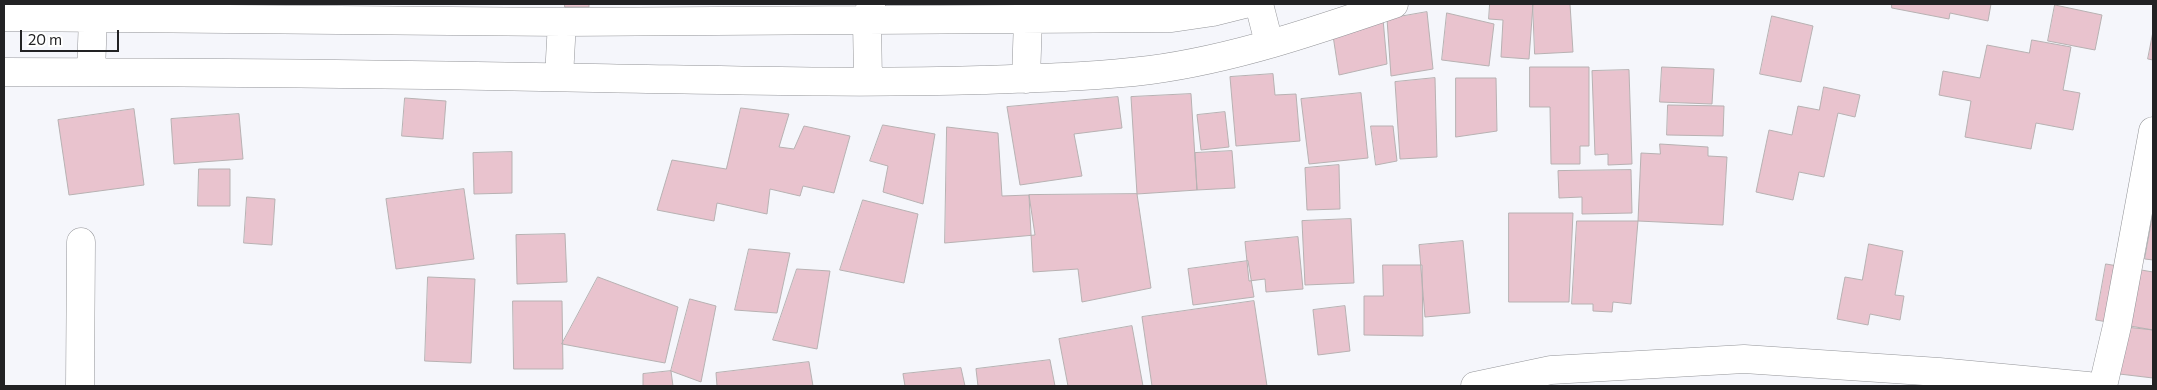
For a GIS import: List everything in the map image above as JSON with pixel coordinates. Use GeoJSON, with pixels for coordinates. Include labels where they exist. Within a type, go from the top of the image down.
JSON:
{"type":"FeatureCollection","features":[{"type":"Feature","properties":{"kind":"street"},"geometry":{"type":"LineString","coordinates":[[4,72],[92,45],[560,50],[868,44],[1027,50],[1172,18],[1212,12],[1330,25],[1394,4]]}},
{"type":"Feature","properties":{"kind":"street"},"geometry":{"type":"LineString","coordinates":[[4,17],[92,45],[560,50],[868,44],[1027,50],[1151,69],[1260,18]]}},
{"type":"Feature","properties":{"kind":"street"},"geometry":{"type":"LineString","coordinates":[[2103,386],[2117,326],[2153,131]]}},
{"type":"Feature","properties":{"kind":"street"},"geometry":{"type":"LineString","coordinates":[[80,386],[81,242]]}},
{"type":"Feature","properties":{"kind":"street"},"geometry":{"type":"LineString","coordinates":[[1475,386],[1551,370],[1744,359],[1938,372],[2088,386]]}},
{"type":"Feature","properties":{"kind":"building"},"geometry":{"type":"Polygon","coordinates":[[[565,4],[589,4],[589,7],[565,7],[565,4]]]}},
{"type":"Feature","properties":{"kind":"building"},"geometry":{"type":"Polygon","coordinates":[[[1038,4],[1103,4],[1037,10],[1038,4]]]}},
{"type":"Feature","properties":{"kind":"building"},"geometry":{"type":"Polygon","coordinates":[[[1490,4],[1533,4],[1529,59],[1501,57],[1503,20],[1489,19],[1490,4]]]}},
{"type":"Feature","properties":{"kind":"building"},"geometry":{"type":"Polygon","coordinates":[[[1533,4],[1570,4],[1573,52],[1535,54],[1533,4]]]}},
{"type":"Feature","properties":{"kind":"building"},"geometry":{"type":"Polygon","coordinates":[[[1892,4],[1991,4],[1988,21],[1950,13],[1949,19],[1892,8],[1892,4]]]}},
{"type":"Feature","properties":{"kind":"building"},"geometry":{"type":"Polygon","coordinates":[[[2055,5],[2102,15],[2095,50],[2048,41],[2055,5]]]}},
{"type":"Feature","properties":{"kind":"building"},"geometry":{"type":"Polygon","coordinates":[[[1427,12],[1433,69],[1391,76],[1387,19],[1427,12]]]}},
{"type":"Feature","properties":{"kind":"building"},"geometry":{"type":"Polygon","coordinates":[[[1447,13],[1494,24],[1489,66],[1442,60],[1447,13]]]}},
{"type":"Feature","properties":{"kind":"building"},"geometry":{"type":"Polygon","coordinates":[[[1772,16],[1813,26],[1801,82],[1760,74],[1772,16]]]}},
{"type":"Feature","properties":{"kind":"building"},"geometry":{"type":"Polygon","coordinates":[[[1383,19],[1387,64],[1339,75],[1332,29],[1383,19]]]}},
{"type":"Feature","properties":{"kind":"building"},"geometry":{"type":"Polygon","coordinates":[[[2153,32],[2153,60],[2148,59],[2153,32]]]}},
{"type":"Feature","properties":{"kind":"building"},"geometry":{"type":"Polygon","coordinates":[[[2032,40],[2071,47],[2063,90],[2080,93],[2073,130],[2036,123],[2031,149],[1965,137],[1971,101],[1939,95],[1943,71],[1980,78],[1987,45],[2029,53],[2032,40]]]}},
{"type":"Feature","properties":{"kind":"building"},"geometry":{"type":"Polygon","coordinates":[[[1530,67],[1589,67],[1589,146],[1580,146],[1580,164],[1551,164],[1550,107],[1530,107],[1530,67]]]}},
{"type":"Feature","properties":{"kind":"building"},"geometry":{"type":"Polygon","coordinates":[[[1662,67],[1714,69],[1712,104],[1660,102],[1662,67]]]}},
{"type":"Feature","properties":{"kind":"building"},"geometry":{"type":"Polygon","coordinates":[[[1629,70],[1632,164],[1608,165],[1608,154],[1595,155],[1592,71],[1629,70]]]}},
{"type":"Feature","properties":{"kind":"building"},"geometry":{"type":"Polygon","coordinates":[[[1273,74],[1275,95],[1296,94],[1300,141],[1236,146],[1230,77],[1273,74]]]}},
{"type":"Feature","properties":{"kind":"building"},"geometry":{"type":"Polygon","coordinates":[[[1435,78],[1437,157],[1400,159],[1395,82],[1435,78]]]}},
{"type":"Feature","properties":{"kind":"building"},"geometry":{"type":"Polygon","coordinates":[[[1456,78],[1496,78],[1497,131],[1456,137],[1456,78]]]}},
{"type":"Feature","properties":{"kind":"building"},"geometry":{"type":"Polygon","coordinates":[[[1824,87],[1860,95],[1855,117],[1838,113],[1824,177],[1799,172],[1793,200],[1756,192],[1769,130],[1792,135],[1798,106],[1819,110],[1824,87]]]}},
{"type":"Feature","properties":{"kind":"building"},"geometry":{"type":"Polygon","coordinates":[[[1361,93],[1368,158],[1309,164],[1301,99],[1361,93]]]}},
{"type":"Feature","properties":{"kind":"building"},"geometry":{"type":"Polygon","coordinates":[[[1191,94],[1197,190],[1137,194],[1131,97],[1191,94]]]}},
{"type":"Feature","properties":{"kind":"building"},"geometry":{"type":"Polygon","coordinates":[[[1118,97],[1122,128],[1074,134],[1082,176],[1020,185],[1007,107],[1118,97]]]}},
{"type":"Feature","properties":{"kind":"building"},"geometry":{"type":"Polygon","coordinates":[[[405,98],[446,101],[443,139],[402,136],[405,98]]]}},
{"type":"Feature","properties":{"kind":"building"},"geometry":{"type":"Polygon","coordinates":[[[1668,105],[1724,106],[1723,136],[1667,135],[1668,105]]]}},
{"type":"Feature","properties":{"kind":"building"},"geometry":{"type":"Polygon","coordinates":[[[741,108],[789,114],[779,147],[794,149],[804,126],[850,136],[834,193],[803,186],[800,196],[770,189],[767,214],[717,203],[714,221],[657,210],[672,160],[726,169],[741,108]]]}},
{"type":"Feature","properties":{"kind":"building"},"geometry":{"type":"Polygon","coordinates":[[[134,109],[144,185],[69,195],[58,120],[134,109]]]}},
{"type":"Feature","properties":{"kind":"building"},"geometry":{"type":"Polygon","coordinates":[[[1225,112],[1229,147],[1201,150],[1197,115],[1225,112]]]}},
{"type":"Feature","properties":{"kind":"building"},"geometry":{"type":"Polygon","coordinates":[[[239,114],[243,159],[174,164],[171,119],[239,114]]]}},
{"type":"Feature","properties":{"kind":"building"},"geometry":{"type":"Polygon","coordinates":[[[883,125],[935,134],[923,204],[883,192],[888,166],[870,161],[883,125]]]}},
{"type":"Feature","properties":{"kind":"building"},"geometry":{"type":"Polygon","coordinates":[[[1371,126],[1393,126],[1397,161],[1376,165],[1371,126]]]}},
{"type":"Feature","properties":{"kind":"building"},"geometry":{"type":"Polygon","coordinates":[[[947,127],[998,133],[1002,196],[1029,195],[1035,235],[945,243],[947,127]]]}},
{"type":"Feature","properties":{"kind":"building"},"geometry":{"type":"Polygon","coordinates":[[[1660,144],[1708,147],[1708,156],[1727,157],[1723,225],[1638,221],[1641,153],[1660,154],[1660,144]]]}},
{"type":"Feature","properties":{"kind":"building"},"geometry":{"type":"Polygon","coordinates":[[[1232,151],[1235,188],[1197,190],[1195,153],[1232,151]]]}},
{"type":"Feature","properties":{"kind":"building"},"geometry":{"type":"Polygon","coordinates":[[[512,152],[512,193],[474,194],[473,153],[512,152]]]}},
{"type":"Feature","properties":{"kind":"building"},"geometry":{"type":"Polygon","coordinates":[[[1339,165],[1340,209],[1307,210],[1305,168],[1339,165]]]}},
{"type":"Feature","properties":{"kind":"building"},"geometry":{"type":"Polygon","coordinates":[[[199,169],[230,169],[230,206],[198,206],[199,169]]]}},
{"type":"Feature","properties":{"kind":"building"},"geometry":{"type":"Polygon","coordinates":[[[1631,170],[1632,213],[1582,214],[1582,197],[1559,198],[1558,171],[1631,170]]]}},
{"type":"Feature","properties":{"kind":"building"},"geometry":{"type":"Polygon","coordinates":[[[464,189],[474,259],[396,269],[386,199],[464,189]]]}},
{"type":"Feature","properties":{"kind":"building"},"geometry":{"type":"Polygon","coordinates":[[[1137,194],[1151,288],[1082,302],[1078,269],[1033,272],[1029,195],[1137,194]]]}},
{"type":"Feature","properties":{"kind":"building"},"geometry":{"type":"Polygon","coordinates":[[[247,197],[275,199],[272,245],[244,243],[247,197]]]}},
{"type":"Feature","properties":{"kind":"building"},"geometry":{"type":"Polygon","coordinates":[[[863,200],[918,214],[904,283],[840,270],[863,200]]]}},
{"type":"Feature","properties":{"kind":"building"},"geometry":{"type":"Polygon","coordinates":[[[1509,213],[1573,213],[1569,302],[1509,302],[1509,213]]]}},
{"type":"Feature","properties":{"kind":"building"},"geometry":{"type":"Polygon","coordinates":[[[2153,213],[2153,260],[2145,259],[2153,213]]]}},
{"type":"Feature","properties":{"kind":"building"},"geometry":{"type":"Polygon","coordinates":[[[1351,219],[1354,283],[1305,285],[1302,221],[1351,219]]]}},
{"type":"Feature","properties":{"kind":"building"},"geometry":{"type":"Polygon","coordinates":[[[1577,221],[1638,221],[1631,304],[1613,302],[1612,312],[1593,311],[1593,304],[1572,304],[1577,221]]]}},
{"type":"Feature","properties":{"kind":"building"},"geometry":{"type":"Polygon","coordinates":[[[565,234],[567,282],[517,284],[516,235],[565,234]]]}},
{"type":"Feature","properties":{"kind":"building"},"geometry":{"type":"Polygon","coordinates":[[[1298,237],[1303,289],[1266,292],[1265,279],[1249,281],[1245,242],[1298,237]]]}},
{"type":"Feature","properties":{"kind":"building"},"geometry":{"type":"Polygon","coordinates":[[[1463,241],[1470,313],[1425,317],[1419,245],[1463,241]]]}},
{"type":"Feature","properties":{"kind":"building"},"geometry":{"type":"Polygon","coordinates":[[[1869,244],[1903,251],[1895,295],[1904,296],[1900,320],[1870,314],[1868,325],[1837,319],[1845,277],[1862,280],[1869,244]]]}},
{"type":"Feature","properties":{"kind":"building"},"geometry":{"type":"Polygon","coordinates":[[[749,249],[790,253],[777,313],[735,310],[749,249]]]}},
{"type":"Feature","properties":{"kind":"building"},"geometry":{"type":"Polygon","coordinates":[[[1248,261],[1254,297],[1193,305],[1188,269],[1248,261]]]}},
{"type":"Feature","properties":{"kind":"building"},"geometry":{"type":"Polygon","coordinates":[[[2106,264],[2153,272],[2153,330],[2096,320],[2106,264]]]}},
{"type":"Feature","properties":{"kind":"building"},"geometry":{"type":"Polygon","coordinates":[[[1383,265],[1422,265],[1423,336],[1364,335],[1364,296],[1383,296],[1383,265]]]}},
{"type":"Feature","properties":{"kind":"building"},"geometry":{"type":"Polygon","coordinates":[[[797,269],[830,271],[817,349],[773,340],[797,269]]]}},
{"type":"Feature","properties":{"kind":"building"},"geometry":{"type":"Polygon","coordinates":[[[428,277],[475,279],[471,363],[425,361],[428,277]]]}},
{"type":"Feature","properties":{"kind":"building"},"geometry":{"type":"Polygon","coordinates":[[[598,277],[678,307],[665,363],[562,344],[598,277]]]}},
{"type":"Feature","properties":{"kind":"building"},"geometry":{"type":"Polygon","coordinates":[[[690,299],[716,306],[701,382],[671,371],[690,299]]]}},
{"type":"Feature","properties":{"kind":"building"},"geometry":{"type":"Polygon","coordinates":[[[513,301],[562,301],[563,369],[514,369],[513,301]]]}},
{"type":"Feature","properties":{"kind":"building"},"geometry":{"type":"Polygon","coordinates":[[[1254,301],[1267,386],[1152,386],[1142,317],[1254,301]]]}},
{"type":"Feature","properties":{"kind":"building"},"geometry":{"type":"Polygon","coordinates":[[[1345,306],[1350,351],[1318,355],[1313,310],[1345,306]]]}},
{"type":"Feature","properties":{"kind":"building"},"geometry":{"type":"Polygon","coordinates":[[[1132,326],[1143,386],[1068,386],[1059,339],[1132,326]]]}},
{"type":"Feature","properties":{"kind":"building"},"geometry":{"type":"Polygon","coordinates":[[[2117,326],[2153,330],[2153,378],[2111,373],[2117,326]]]}},
{"type":"Feature","properties":{"kind":"building"},"geometry":{"type":"Polygon","coordinates":[[[1050,360],[1055,386],[978,386],[976,369],[1050,360]]]}},
{"type":"Feature","properties":{"kind":"building"},"geometry":{"type":"Polygon","coordinates":[[[809,362],[813,386],[717,386],[716,373],[809,362]]]}},
{"type":"Feature","properties":{"kind":"building"},"geometry":{"type":"Polygon","coordinates":[[[961,368],[965,386],[905,386],[903,374],[961,368]]]}},
{"type":"Feature","properties":{"kind":"building"},"geometry":{"type":"Polygon","coordinates":[[[671,371],[673,386],[643,386],[643,374],[671,371]]]}}]}
